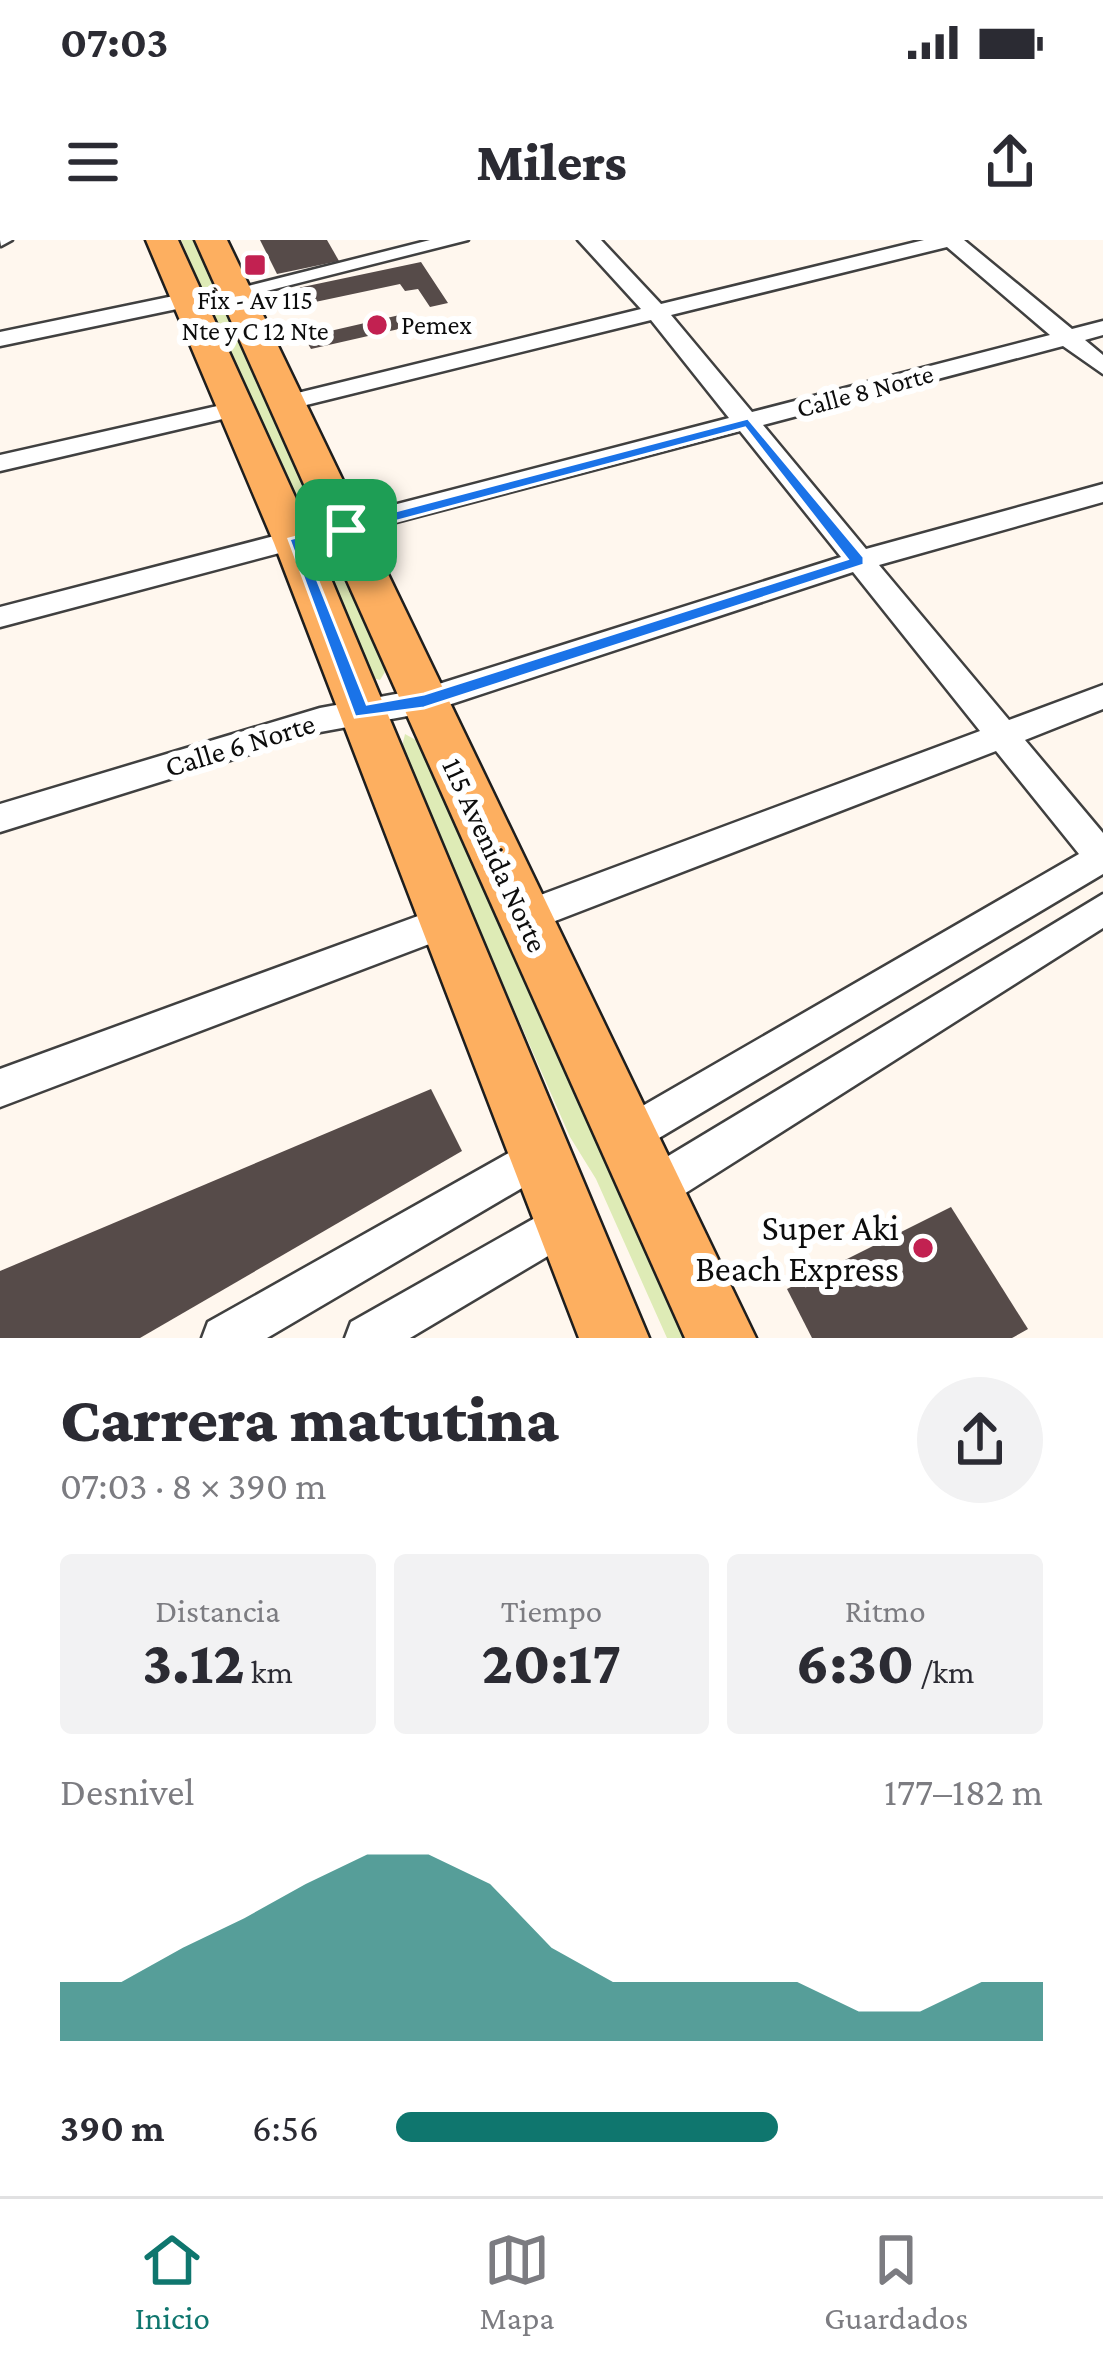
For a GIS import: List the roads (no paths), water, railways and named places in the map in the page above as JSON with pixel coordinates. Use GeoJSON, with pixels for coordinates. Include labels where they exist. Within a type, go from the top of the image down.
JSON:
{"type":"FeatureCollection","features":[{"type":"Feature","properties":{"kind":"main road","name":"115 Avenida Norte"},"geometry":{"type":"LineString","coordinates":[[163,240],[212,296],[286,403],[721,1338]]}},
{"type":"Feature","properties":{"kind":"main road","name":"115 Avenida Norte"},"geometry":{"type":"LineString","coordinates":[[211,240],[212,296],[235,409],[295,543],[448,921],[532,1145],[614,1338]]}},
{"type":"Feature","properties":{"kind":"main road","name":"115 Avenida Norte"},"geometry":{"type":"LineString","coordinates":[[532,1145],[579,1178],[648,1338]]}},
{"type":"Feature","properties":{"kind":"street"},"geometry":{"type":"LineString","coordinates":[[0,339],[457,240]]}},
{"type":"Feature","properties":{"kind":"street"},"geometry":{"type":"LineString","coordinates":[[589,240],[748,422],[1103,858],[627,1137]]}},
{"type":"Feature","properties":{"kind":"street"},"geometry":{"type":"LineString","coordinates":[[286,403],[951,240],[1103,367]]}},
{"type":"Feature","properties":{"kind":"street","name":"Calle 8 Norte"},"geometry":{"type":"LineString","coordinates":[[0,616],[346,530],[1103,328]]}},
{"type":"Feature","properties":{"kind":"street"},"geometry":{"type":"LineString","coordinates":[[0,464],[235,409]]}},
{"type":"Feature","properties":{"kind":"street","name":"Calle 6 Norte"},"geometry":{"type":"LineString","coordinates":[[0,818],[320,720],[424,701],[858,561],[1103,493]]}},
{"type":"Feature","properties":{"kind":"street"},"geometry":{"type":"LineString","coordinates":[[524,917],[1003,730],[1103,697]]}},
{"type":"Feature","properties":{"kind":"street"},"geometry":{"type":"LineString","coordinates":[[650,1191],[1103,909]]}},
{"type":"Feature","properties":{"kind":"street"},"geometry":{"type":"LineString","coordinates":[[0,1088],[448,921]]}},
{"type":"Feature","properties":{"kind":"street"},"geometry":{"type":"LineString","coordinates":[[224,1338],[532,1145]]}},
{"type":"Feature","properties":{"kind":"street"},"geometry":{"type":"LineString","coordinates":[[367,1338],[565,1222]]}},
{"type":"Feature","properties":{"kind":"place","name":"Fix - Av 115 Nte y C 12 Nte"},"geometry":{"type":"Point","coordinates":[255,265]}},
{"type":"Feature","properties":{"kind":"place","name":"Pemex"},"geometry":{"type":"Point","coordinates":[377,325]}},
{"type":"Feature","properties":{"kind":"place","name":"Super Aki Beach Express"},"geometry":{"type":"Point","coordinates":[923,1248]}}]}
